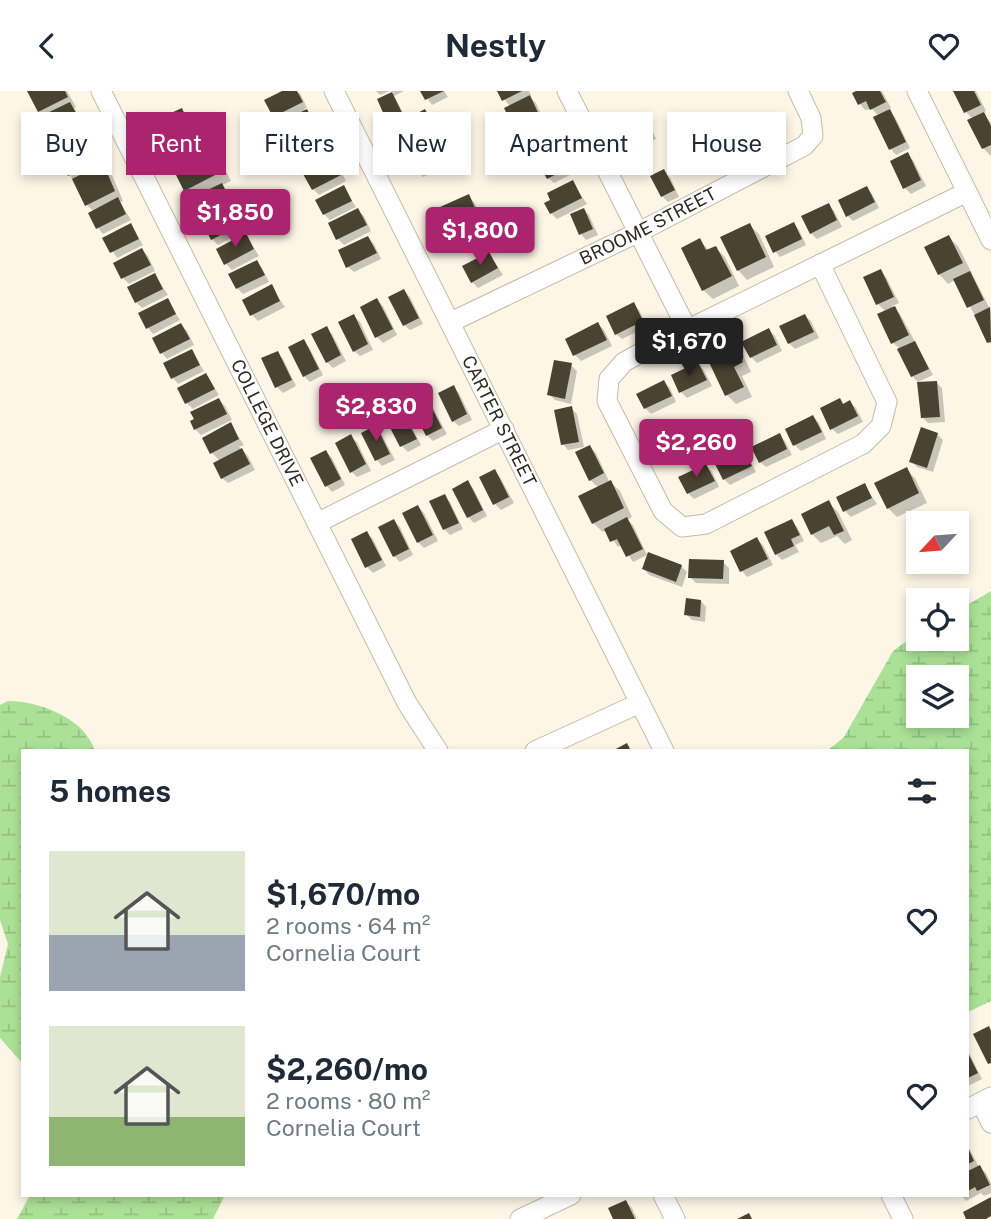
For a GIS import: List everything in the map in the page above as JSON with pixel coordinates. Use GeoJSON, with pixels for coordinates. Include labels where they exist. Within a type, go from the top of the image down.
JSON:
{"type":"FeatureCollection","features":[{"type":"Feature","properties":{"kind":"street","name":"COLLEGE DRIVE"},"geometry":{"type":"LineString","coordinates":[[102,91],[407,703],[437,749]]}},
{"type":"Feature","properties":{"kind":"street","name":"CARTER STREET"},"geometry":{"type":"LineString","coordinates":[[334,91],[663,749]]}},
{"type":"Feature","properties":{"kind":"street"},"geometry":{"type":"LineString","coordinates":[[567,91],[687,329]]}},
{"type":"Feature","properties":{"kind":"street","name":"BROOME STREET"},"geometry":{"type":"LineString","coordinates":[[451,322],[639,232],[804,146],[813,136],[811,118],[798,91]]}},
{"type":"Feature","properties":{"kind":"street"},"geometry":{"type":"LineString","coordinates":[[916,91],[991,240]]}},
{"type":"Feature","properties":{"kind":"street"},"geometry":{"type":"LineString","coordinates":[[820,264],[887,402],[881,426],[863,444],[706,524],[682,527],[663,511],[607,401],[609,379],[624,362],[687,329],[967,192]]}},
{"type":"Feature","properties":{"kind":"street"},"geometry":{"type":"LineString","coordinates":[[317,523],[504,429]]}},
{"type":"Feature","properties":{"kind":"street"},"geometry":{"type":"LineString","coordinates":[[539,749],[640,703]]}},
{"type":"Feature","properties":{"kind":"street"},"geometry":{"type":"LineString","coordinates":[[980,1103],[991,1123]]}},
{"type":"Feature","properties":{"kind":"street"},"geometry":{"type":"LineString","coordinates":[[520,1219],[567,1197]]}},
{"type":"Feature","properties":{"kind":"street"},"geometry":{"type":"LineString","coordinates":[[664,1197],[675,1219]]}},
{"type":"Feature","properties":{"kind":"street"},"geometry":{"type":"LineString","coordinates":[[892,1197],[903,1219]]}},
{"type":"Feature","properties":{"kind":"green space"},"geometry":{"type":"Polygon","coordinates":[[[991,591],[991,1001],[969,1012],[969,749],[829,749],[844,737],[893,651],[906,642],[906,651],[969,651],[969,604],[991,591]]]}},
{"type":"Feature","properties":{"kind":"green space"},"geometry":{"type":"Polygon","coordinates":[[[8,701],[47,708],[82,729],[94,749],[21,749],[21,1062],[0,1038],[0,977],[8,944],[0,920],[0,705],[8,701]]]}},
{"type":"Feature","properties":{"kind":"green space"},"geometry":{"type":"Polygon","coordinates":[[[29,1197],[224,1197],[213,1219],[17,1219],[29,1197]]]}},
{"type":"Feature","properties":{"kind":"building"},"geometry":{"type":"Polygon","coordinates":[[[27,91],[65,91],[68,97],[38,112],[27,91]]]}},
{"type":"Feature","properties":{"kind":"building"},"geometry":{"type":"Polygon","coordinates":[[[282,91],[297,91],[303,102],[283,112],[270,112],[264,100],[282,91]]]}},
{"type":"Feature","properties":{"kind":"building"},"geometry":{"type":"Polygon","coordinates":[[[420,91],[444,91],[425,100],[420,91]]]}},
{"type":"Feature","properties":{"kind":"building"},"geometry":{"type":"Polygon","coordinates":[[[497,91],[522,91],[502,101],[497,91]]]}},
{"type":"Feature","properties":{"kind":"building"},"geometry":{"type":"Polygon","coordinates":[[[880,91],[886,102],[870,110],[866,101],[858,105],[852,93],[880,91]]]}},
{"type":"Feature","properties":{"kind":"building"},"geometry":{"type":"Polygon","coordinates":[[[953,91],[974,91],[981,105],[964,113],[953,91]]]}},
{"type":"Feature","properties":{"kind":"building"},"geometry":{"type":"Polygon","coordinates":[[[392,92],[402,112],[383,112],[377,99],[392,92]]]}},
{"type":"Feature","properties":{"kind":"building"},"geometry":{"type":"Polygon","coordinates":[[[530,95],[538,112],[506,112],[504,108],[530,95]]]}},
{"type":"Feature","properties":{"kind":"building"},"geometry":{"type":"Polygon","coordinates":[[[70,102],[76,112],[49,112],[70,102]]]}},
{"type":"Feature","properties":{"kind":"building"},"geometry":{"type":"Polygon","coordinates":[[[890,109],[906,142],[889,150],[873,117],[890,109]]]}},
{"type":"Feature","properties":{"kind":"building"},"geometry":{"type":"Polygon","coordinates":[[[984,112],[991,126],[991,145],[982,149],[967,120],[984,112]]]}},
{"type":"Feature","properties":{"kind":"building"},"geometry":{"type":"Polygon","coordinates":[[[908,152],[921,180],[903,189],[890,161],[908,152]]]}},
{"type":"Feature","properties":{"kind":"building"},"geometry":{"type":"Polygon","coordinates":[[[664,169],[675,190],[661,197],[650,176],[664,169]]]}},
{"type":"Feature","properties":{"kind":"building"},"geometry":{"type":"Polygon","coordinates":[[[80,175],[108,175],[115,191],[85,206],[72,179],[80,175]]]}},
{"type":"Feature","properties":{"kind":"building"},"geometry":{"type":"Polygon","coordinates":[[[176,175],[215,175],[184,191],[176,175]]]}},
{"type":"Feature","properties":{"kind":"building"},"geometry":{"type":"Polygon","coordinates":[[[304,175],[341,175],[312,190],[304,175]]]}},
{"type":"Feature","properties":{"kind":"building"},"geometry":{"type":"Polygon","coordinates":[[[573,180],[582,198],[550,214],[544,203],[550,200],[547,193],[573,180]]]}},
{"type":"Feature","properties":{"kind":"building"},"geometry":{"type":"Polygon","coordinates":[[[222,183],[230,200],[199,214],[191,198],[222,183]]]}},
{"type":"Feature","properties":{"kind":"building"},"geometry":{"type":"Polygon","coordinates":[[[344,185],[352,201],[323,215],[315,200],[344,185]]]}},
{"type":"Feature","properties":{"kind":"building"},"geometry":{"type":"Polygon","coordinates":[[[867,186],[875,202],[846,217],[838,200],[867,186]]]}},
{"type":"Feature","properties":{"kind":"building"},"geometry":{"type":"Polygon","coordinates":[[[469,194],[478,215],[445,231],[440,221],[445,219],[440,207],[469,194]]]}},
{"type":"Feature","properties":{"kind":"building"},"geometry":{"type":"Polygon","coordinates":[[[118,197],[126,214],[96,229],[88,213],[118,197]]]}},
{"type":"Feature","properties":{"kind":"building"},"geometry":{"type":"Polygon","coordinates":[[[829,203],[837,220],[810,234],[801,216],[829,203]]]}},
{"type":"Feature","properties":{"kind":"building"},"geometry":{"type":"Polygon","coordinates":[[[358,208],[367,225],[336,240],[328,223],[358,208]]]}},
{"type":"Feature","properties":{"kind":"building"},"geometry":{"type":"Polygon","coordinates":[[[584,208],[593,229],[579,235],[570,214],[584,208]]]}},
{"type":"Feature","properties":{"kind":"building"},"geometry":{"type":"Polygon","coordinates":[[[232,209],[240,225],[211,240],[203,224],[232,209]]]}},
{"type":"Feature","properties":{"kind":"building"},"geometry":{"type":"Polygon","coordinates":[[[794,222],[802,239],[773,253],[765,236],[794,222]]]}},
{"type":"Feature","properties":{"kind":"building"},"geometry":{"type":"Polygon","coordinates":[[[131,223],[139,239],[110,253],[102,238],[131,223]]]}},
{"type":"Feature","properties":{"kind":"building"},"geometry":{"type":"Polygon","coordinates":[[[750,223],[766,257],[737,271],[720,237],[750,223]]]}},
{"type":"Feature","properties":{"kind":"building"},"geometry":{"type":"Polygon","coordinates":[[[246,233],[254,249],[224,265],[216,249],[246,233]]]}},
{"type":"Feature","properties":{"kind":"building"},"geometry":{"type":"Polygon","coordinates":[[[949,235],[963,263],[938,275],[924,247],[949,235]]]}},
{"type":"Feature","properties":{"kind":"building"},"geometry":{"type":"Polygon","coordinates":[[[368,236],[377,253],[346,268],[338,250],[368,236]]]}},
{"type":"Feature","properties":{"kind":"building"},"geometry":{"type":"Polygon","coordinates":[[[700,238],[706,250],[716,246],[732,276],[702,291],[681,248],[700,238]]]}},
{"type":"Feature","properties":{"kind":"building"},"geometry":{"type":"Polygon","coordinates":[[[142,248],[151,265],[121,279],[113,263],[142,248]]]}},
{"type":"Feature","properties":{"kind":"building"},"geometry":{"type":"Polygon","coordinates":[[[489,252],[498,268],[471,283],[462,266],[489,252]]]}},
{"type":"Feature","properties":{"kind":"building"},"geometry":{"type":"Polygon","coordinates":[[[257,260],[265,275],[236,289],[228,274],[257,260]]]}},
{"type":"Feature","properties":{"kind":"building"},"geometry":{"type":"Polygon","coordinates":[[[881,269],[894,297],[876,305],[863,277],[881,269]]]}},
{"type":"Feature","properties":{"kind":"building"},"geometry":{"type":"Polygon","coordinates":[[[970,271],[984,300],[967,308],[953,279],[970,271]]]}},
{"type":"Feature","properties":{"kind":"building"},"geometry":{"type":"Polygon","coordinates":[[[155,273],[163,289],[135,303],[127,287],[155,273]]]}},
{"type":"Feature","properties":{"kind":"building"},"geometry":{"type":"Polygon","coordinates":[[[272,284],[280,301],[250,316],[242,300],[272,284]]]}},
{"type":"Feature","properties":{"kind":"building"},"geometry":{"type":"Polygon","coordinates":[[[404,289],[419,318],[403,326],[388,297],[404,289]]]}},
{"type":"Feature","properties":{"kind":"building"},"geometry":{"type":"Polygon","coordinates":[[[168,298],[176,314],[146,329],[138,313],[168,298]]]}},
{"type":"Feature","properties":{"kind":"building"},"geometry":{"type":"Polygon","coordinates":[[[377,298],[393,329],[375,338],[360,307],[377,298]]]}},
{"type":"Feature","properties":{"kind":"building"},"geometry":{"type":"Polygon","coordinates":[[[634,302],[643,321],[615,335],[606,316],[634,302]]]}},
{"type":"Feature","properties":{"kind":"building"},"geometry":{"type":"Polygon","coordinates":[[[895,306],[909,335],[891,344],[877,314],[895,306]]]}},
{"type":"Feature","properties":{"kind":"building"},"geometry":{"type":"Polygon","coordinates":[[[990,307],[991,342],[987,343],[974,315],[990,307]]]}},
{"type":"Feature","properties":{"kind":"building"},"geometry":{"type":"Polygon","coordinates":[[[354,314],[368,344],[353,352],[338,322],[354,314]]]}},
{"type":"Feature","properties":{"kind":"building"},"geometry":{"type":"Polygon","coordinates":[[[805,314],[814,332],[788,344],[779,326],[805,314]]]}},
{"type":"Feature","properties":{"kind":"building"},"geometry":{"type":"Polygon","coordinates":[[[598,322],[607,340],[573,356],[565,339],[598,322]]]}},
{"type":"Feature","properties":{"kind":"building"},"geometry":{"type":"Polygon","coordinates":[[[181,323],[190,339],[160,354],[152,338],[181,323]]]}},
{"type":"Feature","properties":{"kind":"building"},"geometry":{"type":"Polygon","coordinates":[[[327,326],[341,355],[326,363],[311,334],[327,326]]]}},
{"type":"Feature","properties":{"kind":"building"},"geometry":{"type":"Polygon","coordinates":[[[769,328],[777,345],[750,358],[741,342],[769,328]]]}},
{"type":"Feature","properties":{"kind":"building"},"geometry":{"type":"Polygon","coordinates":[[[304,339],[319,369],[303,377],[288,347],[304,339]]]}},
{"type":"Feature","properties":{"kind":"building"},"geometry":{"type":"Polygon","coordinates":[[[915,341],[929,369],[911,377],[897,349],[915,341]]]}},
{"type":"Feature","properties":{"kind":"building"},"geometry":{"type":"Polygon","coordinates":[[[734,344],[743,362],[734,367],[744,387],[725,396],[707,358],[734,344]]]}},
{"type":"Feature","properties":{"kind":"building"},"geometry":{"type":"Polygon","coordinates":[[[192,349],[200,365],[171,379],[163,363],[192,349]]]}},
{"type":"Feature","properties":{"kind":"building"},"geometry":{"type":"Polygon","coordinates":[[[278,351],[292,380],[275,388],[261,358],[278,351]]]}},
{"type":"Feature","properties":{"kind":"building"},"geometry":{"type":"Polygon","coordinates":[[[554,360],[572,363],[565,399],[547,395],[554,360]]]}},
{"type":"Feature","properties":{"kind":"building"},"geometry":{"type":"Polygon","coordinates":[[[698,362],[707,380],[679,393],[671,375],[698,362]]]}},
{"type":"Feature","properties":{"kind":"building"},"geometry":{"type":"Polygon","coordinates":[[[206,373],[215,389],[185,404],[177,388],[206,373]]]}},
{"type":"Feature","properties":{"kind":"building"},"geometry":{"type":"Polygon","coordinates":[[[664,380],[672,396],[644,409],[636,394],[664,380]]]}},
{"type":"Feature","properties":{"kind":"building"},"geometry":{"type":"Polygon","coordinates":[[[937,381],[940,417],[921,418],[917,382],[937,381]]]}},
{"type":"Feature","properties":{"kind":"building"},"geometry":{"type":"Polygon","coordinates":[[[454,385],[467,414],[452,422],[438,393],[454,385]]]}},
{"type":"Feature","properties":{"kind":"building"},"geometry":{"type":"Polygon","coordinates":[[[219,398],[227,414],[194,430],[190,421],[194,419],[190,412],[219,398]]]}},
{"type":"Feature","properties":{"kind":"building"},"geometry":{"type":"Polygon","coordinates":[[[427,398],[442,428],[426,436],[411,406],[427,398]]]}},
{"type":"Feature","properties":{"kind":"building"},"geometry":{"type":"Polygon","coordinates":[[[840,398],[843,404],[850,400],[858,416],[830,430],[820,408],[840,398]]]}},
{"type":"Feature","properties":{"kind":"building"},"geometry":{"type":"Polygon","coordinates":[[[572,406],[579,442],[561,445],[554,410],[572,406]]]}},
{"type":"Feature","properties":{"kind":"building"},"geometry":{"type":"Polygon","coordinates":[[[401,410],[417,439],[400,447],[385,418],[401,410]]]}},
{"type":"Feature","properties":{"kind":"building"},"geometry":{"type":"Polygon","coordinates":[[[813,415],[822,432],[793,446],[785,429],[813,415]]]}},
{"type":"Feature","properties":{"kind":"building"},"geometry":{"type":"Polygon","coordinates":[[[231,422],[239,439],[210,454],[202,438],[231,422]]]}},
{"type":"Feature","properties":{"kind":"building"},"geometry":{"type":"Polygon","coordinates":[[[376,425],[390,454],[375,461],[361,433],[376,425]]]}},
{"type":"Feature","properties":{"kind":"building"},"geometry":{"type":"Polygon","coordinates":[[[921,427],[938,433],[927,468],[909,462],[921,427]]]}},
{"type":"Feature","properties":{"kind":"building"},"geometry":{"type":"Polygon","coordinates":[[[780,433],[787,449],[759,463],[751,447],[780,433]]]}},
{"type":"Feature","properties":{"kind":"building"},"geometry":{"type":"Polygon","coordinates":[[[351,434],[366,464],[350,473],[335,443],[351,434]]]}},
{"type":"Feature","properties":{"kind":"building"},"geometry":{"type":"Polygon","coordinates":[[[590,445],[604,473],[589,481],[575,452],[590,445]]]}},
{"type":"Feature","properties":{"kind":"building"},"geometry":{"type":"Polygon","coordinates":[[[242,448],[250,464],[221,479],[213,463],[242,448]]]}},
{"type":"Feature","properties":{"kind":"building"},"geometry":{"type":"Polygon","coordinates":[[[326,450],[341,479],[325,487],[310,458],[326,450]]]}},
{"type":"Feature","properties":{"kind":"building"},"geometry":{"type":"Polygon","coordinates":[[[744,450],[752,466],[723,480],[715,464],[744,450]]]}},
{"type":"Feature","properties":{"kind":"building"},"geometry":{"type":"Polygon","coordinates":[[[706,464],[715,481],[687,494],[678,477],[706,464]]]}},
{"type":"Feature","properties":{"kind":"building"},"geometry":{"type":"Polygon","coordinates":[[[907,467],[919,493],[887,509],[874,483],[907,467]]]}},
{"type":"Feature","properties":{"kind":"building"},"geometry":{"type":"Polygon","coordinates":[[[495,469],[509,497],[493,505],[479,477],[495,469]]]}},
{"type":"Feature","properties":{"kind":"building"},"geometry":{"type":"Polygon","coordinates":[[[468,480],[483,510],[467,518],[452,489],[468,480]]]}},
{"type":"Feature","properties":{"kind":"building"},"geometry":{"type":"Polygon","coordinates":[[[611,480],[624,508],[592,524],[578,496],[611,480]]]}},
{"type":"Feature","properties":{"kind":"building"},"geometry":{"type":"Polygon","coordinates":[[[865,483],[872,498],[843,512],[836,497],[865,483]]]}},
{"type":"Feature","properties":{"kind":"building"},"geometry":{"type":"Polygon","coordinates":[[[445,494],[459,523],[443,530],[429,501],[445,494]]]}},
{"type":"Feature","properties":{"kind":"building"},"geometry":{"type":"Polygon","coordinates":[[[829,500],[844,531],[834,535],[829,526],[811,535],[801,514],[829,500]]]}},
{"type":"Feature","properties":{"kind":"building"},"geometry":{"type":"Polygon","coordinates":[[[418,505],[433,535],[417,543],[402,513],[418,505]]]}},
{"type":"Feature","properties":{"kind":"building"},"geometry":{"type":"Polygon","coordinates":[[[627,517],[643,549],[626,557],[617,539],[610,542],[604,529],[627,517]]]}},
{"type":"Feature","properties":{"kind":"building"},"geometry":{"type":"Polygon","coordinates":[[[394,519],[409,549],[393,557],[378,527],[394,519]]]}},
{"type":"Feature","properties":{"kind":"building"},"geometry":{"type":"Polygon","coordinates":[[[792,519],[800,535],[791,539],[794,546],[775,555],[764,532],[792,519]]]}},
{"type":"Feature","properties":{"kind":"building"},"geometry":{"type":"Polygon","coordinates":[[[367,531],[382,560],[365,568],[351,539],[367,531]]]}},
{"type":"Feature","properties":{"kind":"building"},"geometry":{"type":"Polygon","coordinates":[[[757,537],[768,559],[740,572],[730,551],[757,537]]]}},
{"type":"Feature","properties":{"kind":"building"},"geometry":{"type":"Polygon","coordinates":[[[648,552],[682,565],[676,582],[642,569],[648,552]]]}},
{"type":"Feature","properties":{"kind":"building"},"geometry":{"type":"Polygon","coordinates":[[[689,559],[724,560],[723,579],[688,578],[689,559]]]}},
{"type":"Feature","properties":{"kind":"building"},"geometry":{"type":"Polygon","coordinates":[[[686,598],[701,600],[700,617],[684,615],[686,598]]]}},
{"type":"Feature","properties":{"kind":"building"},"geometry":{"type":"Polygon","coordinates":[[[627,743],[630,749],[616,749],[627,743]]]}},
{"type":"Feature","properties":{"kind":"building"},"geometry":{"type":"Polygon","coordinates":[[[989,1026],[991,1063],[988,1064],[973,1034],[989,1026]]]}},
{"type":"Feature","properties":{"kind":"building"},"geometry":{"type":"Polygon","coordinates":[[[969,1055],[978,1073],[969,1078],[969,1055]]]}},
{"type":"Feature","properties":{"kind":"building"},"geometry":{"type":"Polygon","coordinates":[[[969,1150],[974,1161],[969,1164],[969,1150]]]}},
{"type":"Feature","properties":{"kind":"building"},"geometry":{"type":"Polygon","coordinates":[[[980,1165],[990,1185],[977,1191],[975,1187],[969,1190],[969,1170],[980,1165]]]}},
{"type":"Feature","properties":{"kind":"building"},"geometry":{"type":"Polygon","coordinates":[[[991,1197],[991,1216],[986,1219],[966,1219],[963,1212],[991,1197]]]}},
{"type":"Feature","properties":{"kind":"building"},"geometry":{"type":"Polygon","coordinates":[[[626,1200],[635,1219],[613,1219],[608,1208],[626,1200]]]}},
{"type":"Feature","properties":{"kind":"building"},"geometry":{"type":"Polygon","coordinates":[[[749,1213],[752,1219],[737,1219],[749,1213]]]}}]}
